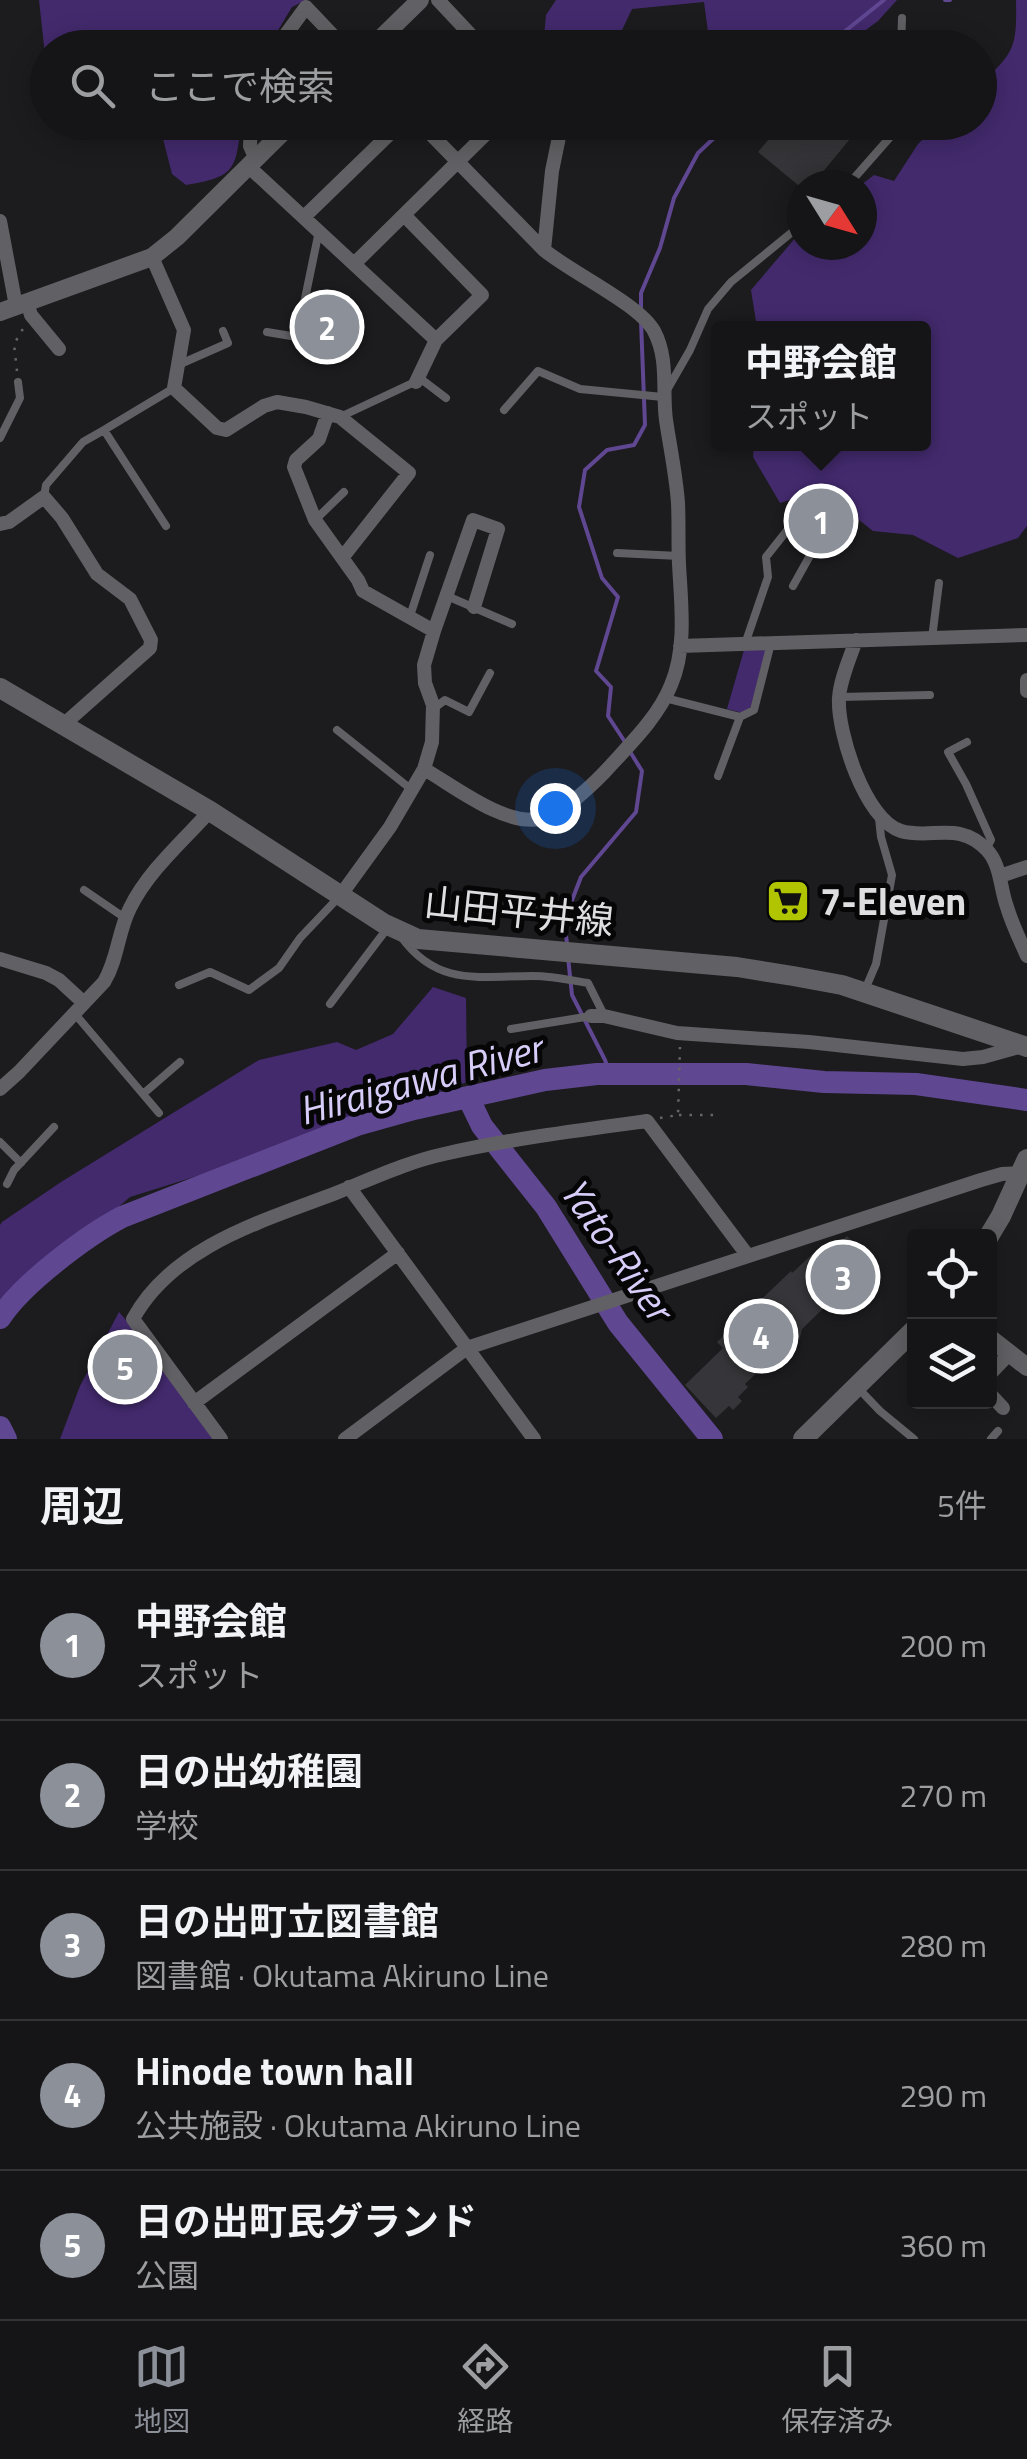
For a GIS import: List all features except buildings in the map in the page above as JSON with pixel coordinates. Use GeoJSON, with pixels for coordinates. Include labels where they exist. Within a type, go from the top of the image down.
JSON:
{"type":"FeatureCollection","features":[{"type":"Feature","properties":{"kind":"main road","name":"山田平井線"},"geometry":{"type":"LineString","coordinates":[[0,688],[210,811],[393,928],[418,939],[737,967],[842,985],[1025,1047]]}},
{"type":"Feature","properties":{"kind":"main road"},"geometry":{"type":"LineString","coordinates":[[993,1229],[1025,1168]]}},
{"type":"Feature","properties":{"kind":"main road"},"geometry":{"type":"LineString","coordinates":[[803,1439],[907,1337]]}},
{"type":"Feature","properties":{"kind":"street"},"geometry":{"type":"LineString","coordinates":[[438,0],[465,30]]}},
{"type":"Feature","properties":{"kind":"street"},"geometry":{"type":"LineString","coordinates":[[387,30],[409,4]]}},
{"type":"Feature","properties":{"kind":"street"},"geometry":{"type":"LineString","coordinates":[[289,30],[306,7],[328,30]]}},
{"type":"Feature","properties":{"kind":"street"},"geometry":{"type":"LineString","coordinates":[[250,140],[252,162],[304,218],[436,340]]}},
{"type":"Feature","properties":{"kind":"street"},"geometry":{"type":"LineString","coordinates":[[14,307],[152,257],[275,140]]}},
{"type":"Feature","properties":{"kind":"street"},"geometry":{"type":"LineString","coordinates":[[304,218],[384,140]]}},
{"type":"Feature","properties":{"kind":"street"},"geometry":{"type":"LineString","coordinates":[[424,768],[514,819],[541,820],[554,814],[603,774],[666,698],[674,680],[680,646],[678,501],[663,397],[665,362],[656,334],[647,320],[544,250],[437,140]]}},
{"type":"Feature","properties":{"kind":"street"},"geometry":{"type":"LineString","coordinates":[[355,263],[480,140]]}},
{"type":"Feature","properties":{"kind":"street"},"geometry":{"type":"LineString","coordinates":[[544,250],[558,140]]}},
{"type":"Feature","properties":{"kind":"street"},"geometry":{"type":"LineString","coordinates":[[404,215],[482,295],[436,340],[416,382]]}},
{"type":"Feature","properties":{"kind":"street"},"geometry":{"type":"LineString","coordinates":[[0,221],[14,307]]}},
{"type":"Feature","properties":{"kind":"street"},"geometry":{"type":"LineString","coordinates":[[152,257],[184,330],[174,388],[217,428],[226,430],[276,402],[334,415],[410,473],[342,558]]}},
{"type":"Feature","properties":{"kind":"street"},"geometry":{"type":"LineString","coordinates":[[14,307],[31,314],[59,349]]}},
{"type":"Feature","properties":{"kind":"street"},"geometry":{"type":"LineString","coordinates":[[334,415],[294,467],[316,520],[363,591],[434,631]]}},
{"type":"Feature","properties":{"kind":"street"},"geometry":{"type":"LineString","coordinates":[[0,524],[9,522],[44,497],[97,574],[130,599],[151,640],[150,648],[62,726]]}},
{"type":"Feature","properties":{"kind":"street"},"geometry":{"type":"LineString","coordinates":[[340,896],[390,828],[424,768],[432,742],[433,709],[424,664],[472,520],[498,530],[474,607]]}},
{"type":"Feature","properties":{"kind":"street"},"geometry":{"type":"LineString","coordinates":[[680,646],[1027,635]]}},
{"type":"Feature","properties":{"kind":"street"},"geometry":{"type":"LineString","coordinates":[[856,640],[839,697],[842,728],[864,797],[895,829],[950,832],[970,837],[986,849],[1000,876],[1006,904],[1027,956]]}},
{"type":"Feature","properties":{"kind":"street"},"geometry":{"type":"LineString","coordinates":[[1027,680],[1027,691]]}},
{"type":"Feature","properties":{"kind":"street"},"geometry":{"type":"LineString","coordinates":[[0,1089],[110,972],[132,903],[210,811]]}},
{"type":"Feature","properties":{"kind":"street"},"geometry":{"type":"LineString","coordinates":[[1000,876],[1027,867]]}},
{"type":"Feature","properties":{"kind":"street"},"geometry":{"type":"LineString","coordinates":[[0,959],[59,980],[79,1009]]}},
{"type":"Feature","properties":{"kind":"street"},"geometry":{"type":"LineString","coordinates":[[598,1016],[677,1034],[809,1042],[963,1060],[1025,1047]]}},
{"type":"Feature","properties":{"kind":"street"},"geometry":{"type":"LineString","coordinates":[[221,1439],[133,1320],[155,1286],[208,1246],[441,1154],[648,1121],[748,1256]]}},
{"type":"Feature","properties":{"kind":"street"},"geometry":{"type":"LineString","coordinates":[[345,1439],[468,1348],[1025,1168]]}},
{"type":"Feature","properties":{"kind":"street"},"geometry":{"type":"LineString","coordinates":[[349,1188],[534,1439]]}},
{"type":"Feature","properties":{"kind":"street"},"geometry":{"type":"LineString","coordinates":[[194,1403],[398,1254]]}},
{"type":"Feature","properties":{"kind":"street"},"geometry":{"type":"LineString","coordinates":[[997,1343],[1027,1367]]}},
{"type":"Feature","properties":{"kind":"street"},"geometry":{"type":"LineString","coordinates":[[997,1367],[1010,1353]]}},
{"type":"Feature","properties":{"kind":"street"},"geometry":{"type":"LineString","coordinates":[[997,1402],[1003,1408]]}},
{"type":"Feature","properties":{"kind":"lane"},"geometry":{"type":"LineString","coordinates":[[902,18],[902,30]]}},
{"type":"Feature","properties":{"kind":"lane"},"geometry":{"type":"LineString","coordinates":[[861,170],[888,140]]}},
{"type":"Feature","properties":{"kind":"lane"},"geometry":{"type":"LineString","coordinates":[[267,332],[297,338],[319,231]]}},
{"type":"Feature","properties":{"kind":"lane"},"geometry":{"type":"LineString","coordinates":[[504,410],[538,370],[580,390],[663,397],[708,310],[731,282],[787,236]]}},
{"type":"Feature","properties":{"kind":"lane"},"geometry":{"type":"LineString","coordinates":[[222,332],[232,352]]}},
{"type":"Feature","properties":{"kind":"lane"},"geometry":{"type":"LineString","coordinates":[[178,365],[228,343]]}},
{"type":"Feature","properties":{"kind":"lane"},"geometry":{"type":"LineString","coordinates":[[334,415],[421,380],[446,398]]}},
{"type":"Feature","properties":{"kind":"lane"},"geometry":{"type":"LineString","coordinates":[[0,438],[20,398],[18,382]]}},
{"type":"Feature","properties":{"kind":"lane"},"geometry":{"type":"LineString","coordinates":[[44,497],[46,486],[83,442],[174,388]]}},
{"type":"Feature","properties":{"kind":"lane"},"geometry":{"type":"LineString","coordinates":[[104,430],[166,526]]}},
{"type":"Feature","properties":{"kind":"lane"},"geometry":{"type":"LineString","coordinates":[[316,520],[344,492]]}},
{"type":"Feature","properties":{"kind":"lane"},"geometry":{"type":"LineString","coordinates":[[745,644],[768,576],[766,557],[789,528],[837,551]]}},
{"type":"Feature","properties":{"kind":"lane"},"geometry":{"type":"LineString","coordinates":[[793,586],[817,543]]}},
{"type":"Feature","properties":{"kind":"lane"},"geometry":{"type":"LineString","coordinates":[[617,553],[679,556]]}},
{"type":"Feature","properties":{"kind":"lane"},"geometry":{"type":"LineString","coordinates":[[410,616],[430,556]]}},
{"type":"Feature","properties":{"kind":"lane"},"geometry":{"type":"LineString","coordinates":[[932,638],[938,583]]}},
{"type":"Feature","properties":{"kind":"lane"},"geometry":{"type":"LineString","coordinates":[[446,596],[512,624]]}},
{"type":"Feature","properties":{"kind":"lane"},"geometry":{"type":"LineString","coordinates":[[666,698],[740,717],[754,710],[771,643]]}},
{"type":"Feature","properties":{"kind":"lane"},"geometry":{"type":"LineString","coordinates":[[433,709],[445,700],[469,712],[490,673]]}},
{"type":"Feature","properties":{"kind":"lane"},"geometry":{"type":"LineString","coordinates":[[839,697],[930,695]]}},
{"type":"Feature","properties":{"kind":"lane"},"geometry":{"type":"LineString","coordinates":[[718,776],[740,717]]}},
{"type":"Feature","properties":{"kind":"lane"},"geometry":{"type":"LineString","coordinates":[[337,730],[412,790]]}},
{"type":"Feature","properties":{"kind":"lane"},"geometry":{"type":"LineString","coordinates":[[967,742],[948,752],[991,840],[986,849]]}},
{"type":"Feature","properties":{"kind":"lane"},"geometry":{"type":"LineString","coordinates":[[864,992],[876,964],[892,874],[879,816]]}},
{"type":"Feature","properties":{"kind":"lane"},"geometry":{"type":"LineString","coordinates":[[84,890],[125,918]]}},
{"type":"Feature","properties":{"kind":"lane"},"geometry":{"type":"LineString","coordinates":[[180,985],[210,972],[249,990],[279,968],[300,938],[340,896]]}},
{"type":"Feature","properties":{"kind":"lane"},"geometry":{"type":"LineString","coordinates":[[330,1004],[393,928],[411,951],[450,974],[484,978],[534,976],[588,983],[598,1016],[511,1030]]}},
{"type":"Feature","properties":{"kind":"lane"},"geometry":{"type":"LineString","coordinates":[[79,1009],[159,1113]]}},
{"type":"Feature","properties":{"kind":"lane"},"geometry":{"type":"LineString","coordinates":[[143,1094],[180,1062]]}},
{"type":"Feature","properties":{"kind":"lane"},"geometry":{"type":"LineString","coordinates":[[7,1184],[54,1128]]}},
{"type":"Feature","properties":{"kind":"lane"},"geometry":{"type":"LineString","coordinates":[[0,1142],[21,1163]]}},
{"type":"Feature","properties":{"kind":"lane"},"geometry":{"type":"LineString","coordinates":[[857,1387],[914,1439]]}},
{"type":"Feature","properties":{"kind":"path"},"geometry":{"type":"LineString","coordinates":[[14,307],[24,328],[14,344],[18,382]]}},
{"type":"Feature","properties":{"kind":"path"},"geometry":{"type":"LineString","coordinates":[[678,1113],[680,1047]]}},
{"type":"Feature","properties":{"kind":"path"},"geometry":{"type":"LineString","coordinates":[[648,1121],[678,1113],[718,1115]]}},
{"type":"Feature","properties":{"kind":"shaded area"},"geometry":{"type":"Polygon","coordinates":[[[39,0],[306,0],[292,7],[278,30],[42,30],[39,0]]]}},
{"type":"Feature","properties":{"kind":"shaded area"},"geometry":{"type":"Polygon","coordinates":[[[556,0],[897,0],[866,30],[708,30],[704,2],[632,9],[622,30],[545,30],[546,15],[556,0]]]}},
{"type":"Feature","properties":{"kind":"shaded area"},"geometry":{"type":"Polygon","coordinates":[[[1016,0],[1027,0],[1027,526],[1018,538],[958,558],[913,535],[873,531],[821,490],[780,503],[753,457],[753,451],[931,451],[931,321],[756,321],[751,290],[787,248],[787,260],[877,260],[877,176],[894,181],[922,140],[997,140],[997,68],[1014,40],[1016,0]]]}},
{"type":"Feature","properties":{"kind":"shaded area"},"geometry":{"type":"Polygon","coordinates":[[[163,140],[239,140],[230,169],[215,179],[186,185],[172,174],[163,140]]]}},
{"type":"Feature","properties":{"kind":"shaded area"},"geometry":{"type":"Polygon","coordinates":[[[766,649],[751,707],[743,713],[727,709],[744,650],[766,649]]]}},
{"type":"Feature","properties":{"kind":"shaded area"},"geometry":{"type":"Polygon","coordinates":[[[433,987],[466,998],[467,1082],[270,1153],[130,1197],[0,1310],[2,1222],[259,1060],[337,1042],[356,1050],[393,1034],[433,987]]]}},
{"type":"Feature","properties":{"kind":"shaded area"},"geometry":{"type":"Polygon","coordinates":[[[119,1312],[213,1439],[60,1439],[80,1386],[119,1312]]]}},
{"type":"Feature","properties":{"kind":"waterway"},"geometry":{"type":"LineString","coordinates":[[846,30],[884,0]]}},
{"type":"Feature","properties":{"kind":"waterway"},"geometry":{"type":"LineString","coordinates":[[945,0],[950,0]]}},
{"type":"Feature","properties":{"kind":"waterway"},"geometry":{"type":"LineString","coordinates":[[641,312],[641,293],[660,248],[674,198],[698,153],[712,140]]}},
{"type":"Feature","properties":{"kind":"waterway"},"geometry":{"type":"LineString","coordinates":[[625,742],[608,716],[611,687],[596,671],[618,597],[602,578],[579,507],[585,470],[607,450],[634,445],[645,425],[641,321]]}},
{"type":"Feature","properties":{"kind":"waterway"},"geometry":{"type":"LineString","coordinates":[[567,943],[564,921],[581,877],[636,812],[642,771],[629,750]]}},
{"type":"Feature","properties":{"kind":"waterway"},"geometry":{"type":"LineString","coordinates":[[568,957],[572,995],[610,1074]]}},
{"type":"Feature","properties":{"kind":"waterway","name":"Hiraigawa River"},"geometry":{"type":"LineString","coordinates":[[0,1318],[56,1262],[122,1217],[357,1125],[545,1080],[597,1074],[746,1074],[824,1082],[916,1084],[1027,1100]]}},
{"type":"Feature","properties":{"kind":"waterway","name":"Yato-River"},"geometry":{"type":"LineString","coordinates":[[468,1097],[482,1126],[546,1207],[618,1323],[712,1439]]}},
{"type":"Feature","properties":{"kind":"waterway","name":"Hiraigawa River"},"geometry":{"type":"LineString","coordinates":[[0,1427],[6,1439]]}},
{"type":"Feature","properties":{"kind":"place","name":"日の出幼稚園"},"geometry":{"type":"Point","coordinates":[327,327]}},
{"type":"Feature","properties":{"kind":"place","name":"中野会館"},"geometry":{"type":"Point","coordinates":[821,521]}},
{"type":"Feature","properties":{"kind":"place","name":"7-Eleven"},"geometry":{"type":"Point","coordinates":[788,901]}},
{"type":"Feature","properties":{"kind":"place","name":"日の出町立図書館"},"geometry":{"type":"Point","coordinates":[843,1277]}},
{"type":"Feature","properties":{"kind":"place","name":"Hinode town hall"},"geometry":{"type":"Point","coordinates":[761,1336]}},
{"type":"Feature","properties":{"kind":"place","name":"日の出町民グランド"},"geometry":{"type":"Point","coordinates":[125,1367]}}]}
